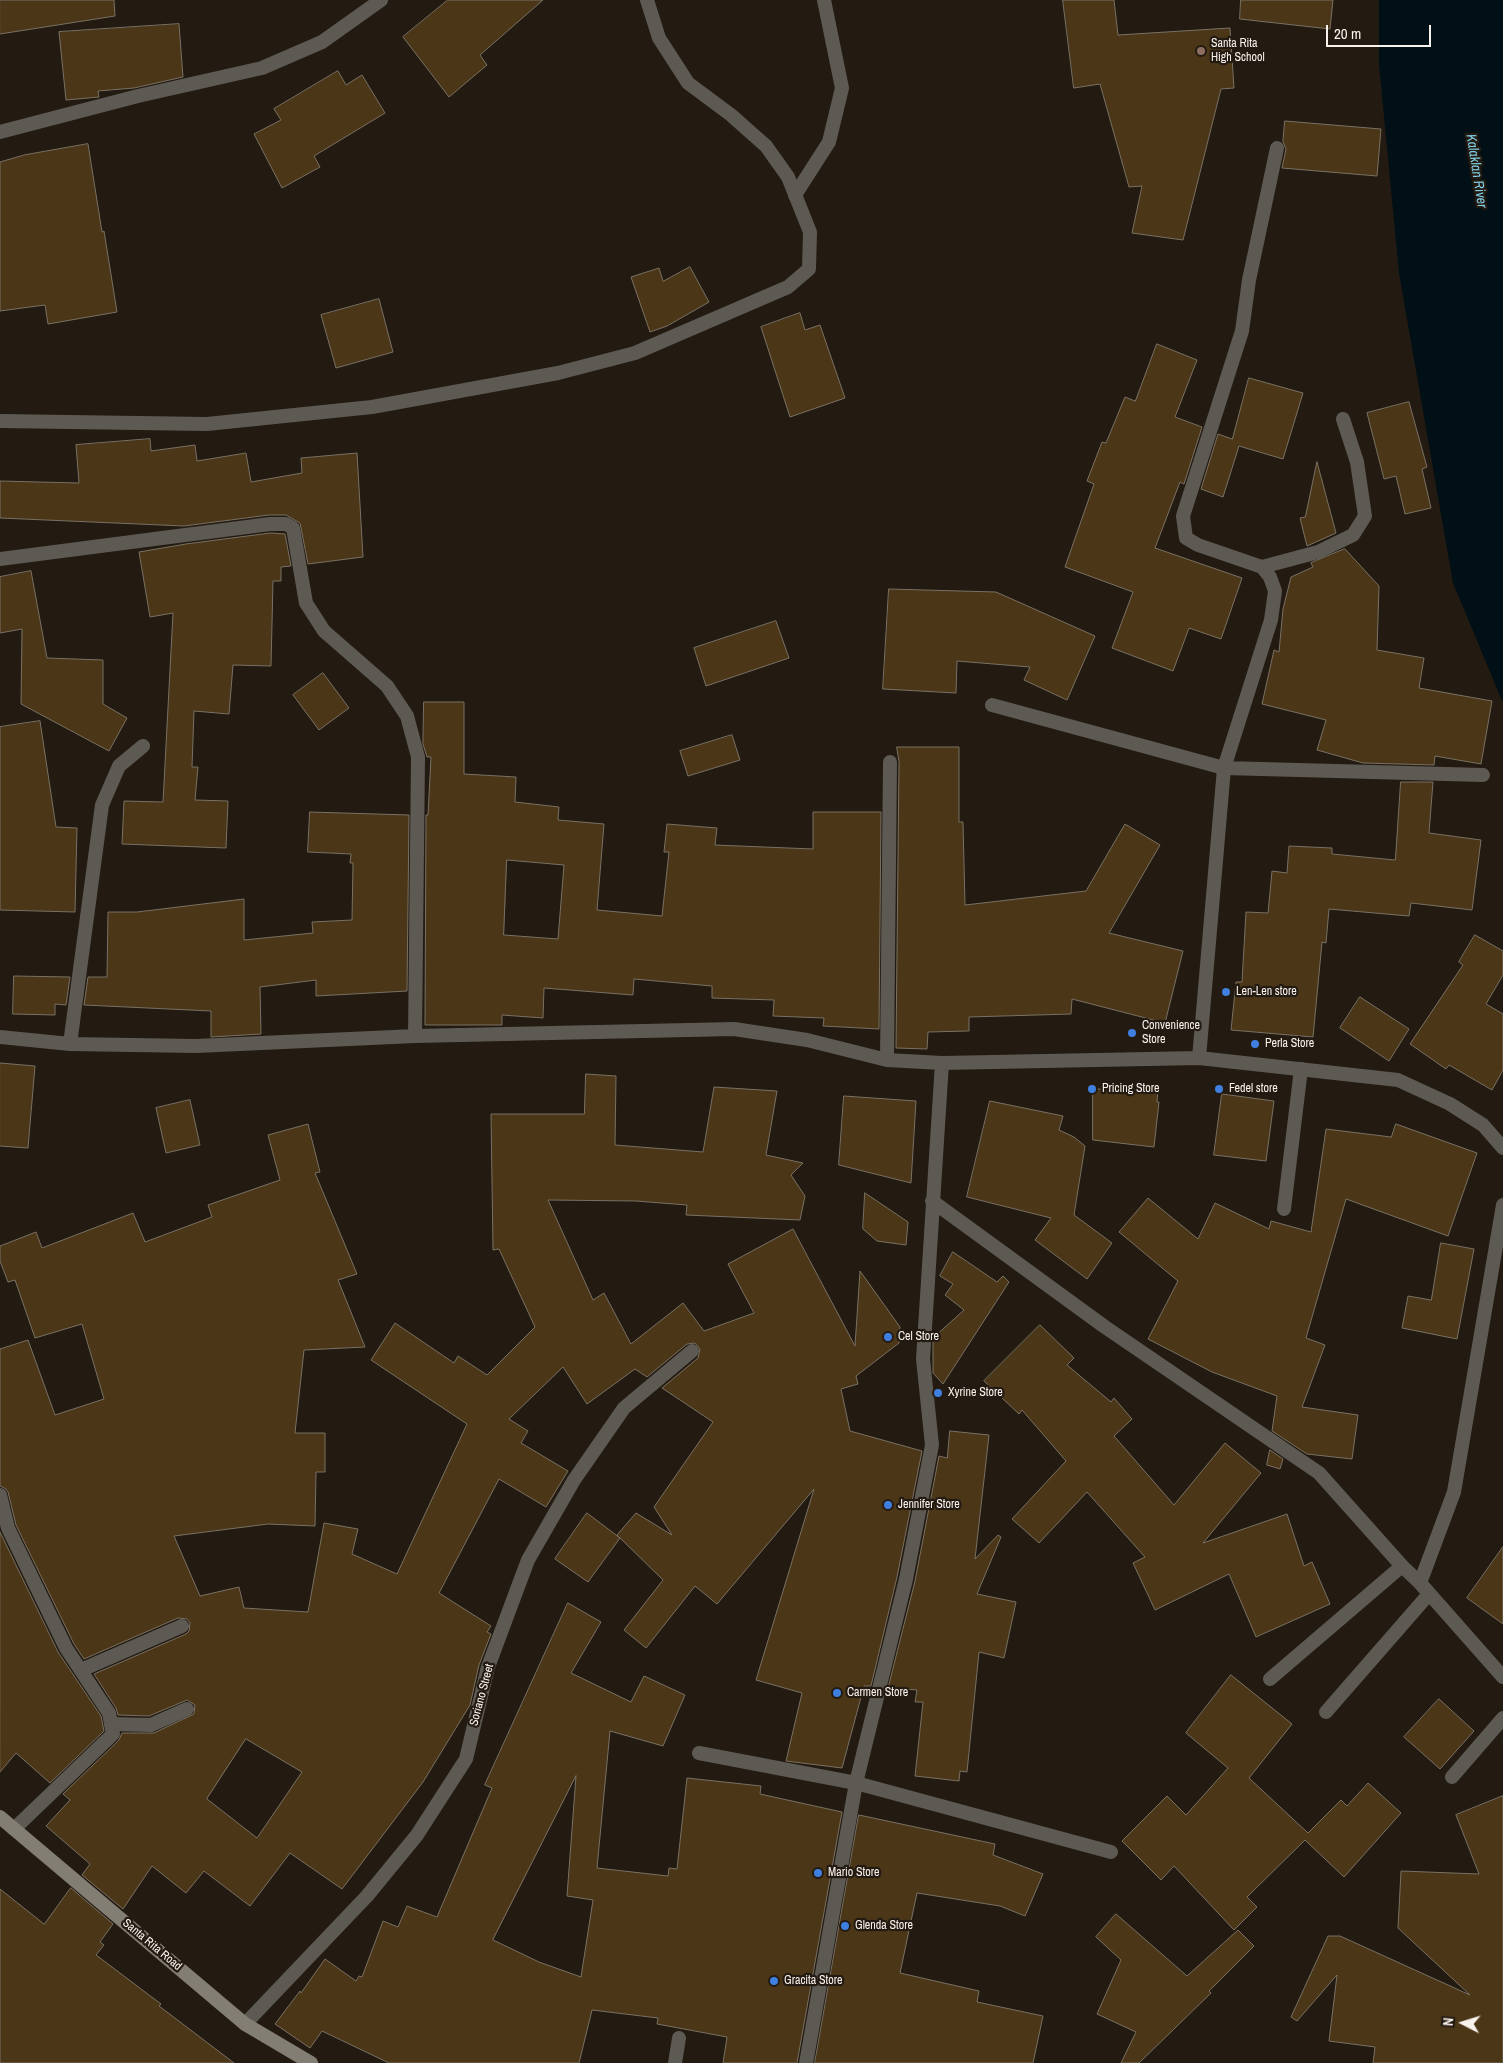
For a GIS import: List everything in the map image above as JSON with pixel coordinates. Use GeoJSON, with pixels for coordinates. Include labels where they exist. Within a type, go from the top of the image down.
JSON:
{"type":"FeatureCollection","features":[{"type":"Feature","properties":{"kind":"main road","name":"Santa Rita Road"},"geometry":{"type":"LineString","coordinates":[[0,1816],[245,2024],[311,2063]]}},
{"type":"Feature","properties":{"kind":"street"},"geometry":{"type":"LineString","coordinates":[[0,132],[138,96],[262,68],[322,42],[381,0]]}},
{"type":"Feature","properties":{"kind":"street"},"geometry":{"type":"LineString","coordinates":[[0,421],[207,424],[372,407],[558,373],[635,354],[788,286],[809,269],[810,232],[788,176],[766,146],[731,115],[688,84],[659,38],[647,0]]}},
{"type":"Feature","properties":{"kind":"street"},"geometry":{"type":"LineString","coordinates":[[795,195],[829,142],[842,88],[824,0]]}},
{"type":"Feature","properties":{"kind":"street"},"geometry":{"type":"LineString","coordinates":[[1199,1058],[1224,768],[1271,620],[1275,591],[1270,576],[1262,567],[1198,545],[1186,538],[1183,516],[1242,331],[1249,280],[1277,148]]}},
{"type":"Feature","properties":{"kind":"street"},"geometry":{"type":"LineString","coordinates":[[1262,567],[1318,552],[1336,544],[1353,535],[1365,516],[1357,462],[1343,419]]}},
{"type":"Feature","properties":{"kind":"street"},"geometry":{"type":"LineString","coordinates":[[0,559],[270,524],[286,524],[293,528],[306,603],[324,631],[388,686],[407,716],[418,757],[415,1036]]}},
{"type":"Feature","properties":{"kind":"street"},"geometry":{"type":"LineString","coordinates":[[992,705],[1224,768],[1483,775]]}},
{"type":"Feature","properties":{"kind":"street"},"geometry":{"type":"LineString","coordinates":[[70,1044],[102,805],[119,766],[143,746]]}},
{"type":"Feature","properties":{"kind":"street"},"geometry":{"type":"LineString","coordinates":[[887,1060],[890,762]]}},
{"type":"Feature","properties":{"kind":"street"},"geometry":{"type":"LineString","coordinates":[[0,1037],[70,1044],[196,1046],[415,1036],[734,1029],[807,1040],[887,1060],[942,1063],[1199,1058],[1398,1080],[1450,1104],[1483,1125],[1503,1148]]}},
{"type":"Feature","properties":{"kind":"street"},"geometry":{"type":"LineString","coordinates":[[806,2063],[856,1783],[906,1579],[932,1445],[923,1359],[942,1063]]}},
{"type":"Feature","properties":{"kind":"street"},"geometry":{"type":"LineString","coordinates":[[1284,1209],[1301,1069]]}},
{"type":"Feature","properties":{"kind":"street"},"geometry":{"type":"LineString","coordinates":[[932,1201],[1105,1327],[1319,1473],[1503,1677]]}},
{"type":"Feature","properties":{"kind":"street"},"geometry":{"type":"LineString","coordinates":[[1326,1712],[1424,1588],[1454,1492],[1503,1205]]}},
{"type":"Feature","properties":{"kind":"street","name":"Soriano Street"},"geometry":{"type":"LineString","coordinates":[[245,2024],[366,1896],[417,1835],[466,1759],[488,1667],[528,1560],[574,1480],[624,1408],[692,1350]]}},
{"type":"Feature","properties":{"kind":"street"},"geometry":{"type":"LineString","coordinates":[[0,1495],[8,1528],[66,1648],[109,1713],[113,1734],[14,1829]]}},
{"type":"Feature","properties":{"kind":"street"},"geometry":{"type":"LineString","coordinates":[[1270,1679],[1402,1566]]}},
{"type":"Feature","properties":{"kind":"street"},"geometry":{"type":"LineString","coordinates":[[81,1670],[182,1626]]}},
{"type":"Feature","properties":{"kind":"street"},"geometry":{"type":"LineString","coordinates":[[111,1724],[151,1726],[187,1709]]}},
{"type":"Feature","properties":{"kind":"street"},"geometry":{"type":"LineString","coordinates":[[1452,1777],[1503,1718]]}},
{"type":"Feature","properties":{"kind":"street"},"geometry":{"type":"LineString","coordinates":[[699,1754],[856,1783],[1111,1852]]}},
{"type":"Feature","properties":{"kind":"street"},"geometry":{"type":"LineString","coordinates":[[676,2063],[679,2038]]}},
{"type":"Feature","properties":{"kind":"water","name":"Kalaklan River"},"geometry":{"type":"Polygon","coordinates":[[[1379,0],[1503,0],[1503,703],[1453,583],[1399,273],[1379,64],[1379,0]]]}},
{"type":"Feature","properties":{"kind":"building"},"geometry":{"type":"Polygon","coordinates":[[[0,0],[114,0],[115,16],[0,34],[0,0]]]}},
{"type":"Feature","properties":{"kind":"building"},"geometry":{"type":"Polygon","coordinates":[[[448,0],[543,0],[480,55],[487,65],[449,97],[403,37],[448,0]]]}},
{"type":"Feature","properties":{"kind":"building"},"geometry":{"type":"Polygon","coordinates":[[[1063,0],[1114,0],[1118,35],[1230,28],[1234,88],[1221,89],[1183,240],[1132,233],[1142,186],[1129,187],[1100,84],[1074,88],[1063,0]]]}},
{"type":"Feature","properties":{"kind":"building"},"geometry":{"type":"Polygon","coordinates":[[[1241,0],[1333,0],[1330,29],[1240,19],[1241,0]]]}},
{"type":"Feature","properties":{"kind":"building"},"geometry":{"type":"Polygon","coordinates":[[[179,24],[183,77],[134,88],[98,91],[99,97],[66,100],[59,32],[179,24]]]}},
{"type":"Feature","properties":{"kind":"building"},"geometry":{"type":"Polygon","coordinates":[[[338,71],[346,85],[362,75],[385,113],[314,156],[320,167],[282,188],[254,134],[281,120],[274,109],[338,71]]]}},
{"type":"Feature","properties":{"kind":"building"},"geometry":{"type":"Polygon","coordinates":[[[1285,121],[1381,129],[1377,176],[1282,168],[1286,149],[1283,142],[1285,121]]]}},
{"type":"Feature","properties":{"kind":"building"},"geometry":{"type":"Polygon","coordinates":[[[88,144],[117,312],[48,324],[45,305],[0,311],[0,162],[24,155],[88,144]]]}},
{"type":"Feature","properties":{"kind":"building"},"geometry":{"type":"Polygon","coordinates":[[[690,267],[709,302],[667,326],[650,332],[631,277],[659,268],[663,281],[690,267]]]}},
{"type":"Feature","properties":{"kind":"building"},"geometry":{"type":"Polygon","coordinates":[[[379,299],[393,352],[336,368],[321,315],[379,299]]]}},
{"type":"Feature","properties":{"kind":"building"},"geometry":{"type":"Polygon","coordinates":[[[800,313],[805,330],[820,325],[845,398],[790,417],[761,327],[800,313]]]}},
{"type":"Feature","properties":{"kind":"building"},"geometry":{"type":"Polygon","coordinates":[[[1157,344],[1197,360],[1175,417],[1202,427],[1184,484],[1180,482],[1155,548],[1242,578],[1221,639],[1189,628],[1173,671],[1112,648],[1133,592],[1065,567],[1094,484],[1087,481],[1102,442],[1106,443],[1125,397],[1135,401],[1157,344]]]}},
{"type":"Feature","properties":{"kind":"building"},"geometry":{"type":"Polygon","coordinates":[[[1249,378],[1303,393],[1283,459],[1239,446],[1223,497],[1201,489],[1218,434],[1232,439],[1249,378]]]}},
{"type":"Feature","properties":{"kind":"building"},"geometry":{"type":"Polygon","coordinates":[[[1409,402],[1427,467],[1422,469],[1431,508],[1405,514],[1396,476],[1384,479],[1367,413],[1409,402]]]}},
{"type":"Feature","properties":{"kind":"building"},"geometry":{"type":"Polygon","coordinates":[[[150,439],[151,451],[195,445],[197,461],[246,453],[251,482],[302,473],[301,458],[357,453],[363,557],[308,564],[300,523],[286,515],[269,515],[184,526],[0,518],[0,481],[79,483],[76,445],[150,439]]]}},
{"type":"Feature","properties":{"kind":"building"},"geometry":{"type":"Polygon","coordinates":[[[1317,462],[1336,533],[1307,546],[1300,518],[1305,517],[1317,462]]]}},
{"type":"Feature","properties":{"kind":"building"},"geometry":{"type":"Polygon","coordinates":[[[271,533],[285,534],[291,566],[281,567],[281,581],[273,581],[271,666],[233,665],[229,714],[194,711],[192,767],[198,767],[195,800],[228,801],[226,848],[122,844],[124,801],[163,802],[173,613],[150,617],[139,552],[271,533]]]}},
{"type":"Feature","properties":{"kind":"building"},"geometry":{"type":"Polygon","coordinates":[[[1345,549],[1379,586],[1377,650],[1424,658],[1419,688],[1492,701],[1481,764],[1435,756],[1434,765],[1363,763],[1317,750],[1326,720],[1262,704],[1274,650],[1279,652],[1283,609],[1291,577],[1313,567],[1311,563],[1345,549]]]}},
{"type":"Feature","properties":{"kind":"building"},"geometry":{"type":"Polygon","coordinates":[[[31,571],[47,658],[103,660],[103,704],[127,718],[109,751],[21,704],[22,629],[0,633],[0,577],[31,571]]]}},
{"type":"Feature","properties":{"kind":"building"},"geometry":{"type":"Polygon","coordinates":[[[889,589],[996,592],[1095,636],[1067,700],[1024,680],[1030,667],[957,661],[956,693],[883,689],[889,589]]]}},
{"type":"Feature","properties":{"kind":"building"},"geometry":{"type":"Polygon","coordinates":[[[776,621],[789,658],[706,686],[694,648],[776,621]]]}},
{"type":"Feature","properties":{"kind":"building"},"geometry":{"type":"Polygon","coordinates":[[[323,673],[349,708],[319,730],[293,695],[323,673]]]}},
{"type":"Feature","properties":{"kind":"building"},"geometry":{"type":"Polygon","coordinates":[[[424,702],[464,702],[464,774],[516,777],[515,802],[559,807],[558,820],[604,824],[597,910],[662,916],[669,852],[664,852],[667,824],[717,828],[715,845],[813,849],[813,812],[881,812],[879,1029],[823,1026],[824,1018],[773,1016],[774,1000],[712,998],[712,986],[634,979],[633,995],[544,988],[543,1018],[502,1015],[502,1025],[425,1025],[426,815],[428,815],[431,757],[427,757],[423,744],[424,702]],[[507,860],[504,935],[558,939],[564,865],[507,860]]]}},
{"type":"Feature","properties":{"kind":"building"},"geometry":{"type":"Polygon","coordinates":[[[40,721],[56,827],[77,828],[75,912],[0,910],[0,727],[40,721]]]}},
{"type":"Feature","properties":{"kind":"building"},"geometry":{"type":"Polygon","coordinates":[[[732,735],[740,760],[688,776],[680,751],[732,735]]]}},
{"type":"Feature","properties":{"kind":"building"},"geometry":{"type":"Polygon","coordinates":[[[897,747],[959,747],[959,822],[963,822],[965,905],[1086,891],[1125,824],[1160,845],[1109,933],[1183,951],[1165,1023],[1072,999],[1071,1014],[969,1017],[969,1031],[928,1032],[927,1049],[896,1048],[899,762],[897,747]]]}},
{"type":"Feature","properties":{"kind":"building"},"geometry":{"type":"Polygon","coordinates":[[[1401,782],[1433,782],[1429,833],[1481,840],[1472,910],[1411,903],[1409,916],[1329,909],[1326,943],[1322,942],[1313,1037],[1231,1030],[1236,982],[1242,982],[1246,912],[1268,913],[1272,871],[1287,873],[1289,846],[1332,848],[1332,854],[1395,860],[1401,782]]]}},
{"type":"Feature","properties":{"kind":"building"},"geometry":{"type":"Polygon","coordinates":[[[310,812],[409,815],[407,991],[316,996],[316,980],[260,987],[261,1034],[211,1037],[211,1011],[84,1005],[88,977],[107,977],[108,912],[137,912],[244,899],[244,940],[313,933],[312,922],[352,920],[353,863],[350,863],[351,854],[308,852],[310,812]]]}},
{"type":"Feature","properties":{"kind":"building"},"geometry":{"type":"Polygon","coordinates":[[[1475,935],[1503,951],[1503,975],[1486,1004],[1503,1014],[1503,1070],[1492,1090],[1449,1065],[1446,1069],[1410,1044],[1463,965],[1459,962],[1475,935]]]}},
{"type":"Feature","properties":{"kind":"building"},"geometry":{"type":"Polygon","coordinates":[[[14,976],[70,977],[66,1005],[55,1004],[55,1015],[13,1014],[14,976]]]}},
{"type":"Feature","properties":{"kind":"building"},"geometry":{"type":"Polygon","coordinates":[[[1360,997],[1409,1029],[1389,1061],[1340,1028],[1360,997]]]}},
{"type":"Feature","properties":{"kind":"building"},"geometry":{"type":"Polygon","coordinates":[[[0,1063],[35,1066],[28,1148],[0,1146],[0,1063]]]}},
{"type":"Feature","properties":{"kind":"building"},"geometry":{"type":"Polygon","coordinates":[[[586,1074],[616,1076],[615,1145],[703,1152],[714,1087],[777,1091],[766,1155],[803,1163],[791,1175],[805,1196],[800,1220],[686,1215],[687,1205],[636,1201],[548,1200],[593,1300],[604,1293],[631,1344],[683,1303],[704,1331],[754,1313],[728,1264],[793,1229],[855,1346],[860,1271],[900,1327],[899,1343],[856,1376],[858,1384],[841,1389],[850,1431],[922,1451],[897,1577],[871,1686],[864,1686],[842,1768],[786,1761],[802,1693],[756,1680],[814,1489],[717,1604],[695,1586],[646,1648],[624,1630],[663,1580],[617,1535],[636,1513],[672,1535],[654,1507],[713,1422],[662,1388],[698,1358],[700,1349],[695,1343],[687,1344],[647,1377],[635,1369],[587,1404],[563,1367],[509,1419],[528,1431],[521,1443],[568,1471],[546,1507],[499,1479],[439,1593],[491,1626],[487,1632],[491,1634],[479,1665],[470,1705],[423,1782],[342,1889],[290,1853],[250,1906],[204,1871],[186,1893],[152,1866],[123,1909],[82,1875],[90,1864],[46,1826],[70,1800],[63,1794],[119,1740],[122,1733],[154,1733],[194,1714],[195,1705],[187,1700],[149,1716],[118,1715],[116,1708],[94,1674],[186,1634],[189,1631],[190,1623],[187,1619],[178,1618],[84,1659],[74,1644],[16,1525],[8,1492],[0,1486],[0,1349],[28,1340],[55,1415],[104,1399],[82,1324],[35,1338],[15,1280],[8,1282],[0,1261],[0,1246],[36,1232],[42,1248],[133,1213],[145,1242],[212,1217],[208,1205],[280,1180],[268,1135],[308,1124],[320,1172],[315,1173],[357,1274],[338,1280],[365,1347],[304,1350],[295,1433],[325,1433],[325,1472],[316,1472],[315,1526],[268,1524],[174,1536],[200,1596],[239,1587],[244,1608],[308,1612],[324,1523],[358,1529],[352,1554],[397,1574],[467,1424],[371,1360],[395,1323],[454,1363],[458,1356],[487,1375],[535,1327],[499,1249],[493,1250],[491,1114],[584,1114],[586,1074]],[[246,1739],[207,1799],[257,1838],[302,1772],[246,1739]]]}},
{"type":"Feature","properties":{"kind":"building"},"geometry":{"type":"Polygon","coordinates":[[[1093,1089],[1158,1089],[1157,1102],[1159,1102],[1154,1147],[1093,1140],[1093,1089]]]}},
{"type":"Feature","properties":{"kind":"building"},"geometry":{"type":"Polygon","coordinates":[[[1222,1094],[1274,1101],[1266,1161],[1214,1155],[1222,1094]]]}},
{"type":"Feature","properties":{"kind":"building"},"geometry":{"type":"Polygon","coordinates":[[[844,1096],[916,1101],[911,1183],[839,1165],[844,1096]]]}},
{"type":"Feature","properties":{"kind":"building"},"geometry":{"type":"Polygon","coordinates":[[[190,1100],[200,1145],[166,1153],[156,1108],[190,1100]]]}},
{"type":"Feature","properties":{"kind":"building"},"geometry":{"type":"Polygon","coordinates":[[[990,1101],[1063,1116],[1059,1130],[1074,1137],[1085,1146],[1074,1215],[1112,1243],[1087,1279],[1035,1240],[1051,1218],[967,1197],[990,1101]]]}},
{"type":"Feature","properties":{"kind":"building"},"geometry":{"type":"Polygon","coordinates":[[[1396,1124],[1477,1153],[1448,1236],[1346,1199],[1306,1338],[1325,1345],[1302,1407],[1358,1415],[1352,1459],[1307,1454],[1272,1431],[1277,1396],[1212,1372],[1148,1339],[1178,1281],[1119,1232],[1148,1198],[1198,1239],[1215,1203],[1269,1229],[1271,1221],[1311,1232],[1326,1129],[1391,1137],[1396,1124]]]}},
{"type":"Feature","properties":{"kind":"building"},"geometry":{"type":"Polygon","coordinates":[[[865,1193],[908,1222],[906,1245],[877,1241],[863,1229],[865,1193]]]}},
{"type":"Feature","properties":{"kind":"building"},"geometry":{"type":"Polygon","coordinates":[[[1441,1243],[1474,1249],[1457,1339],[1402,1328],[1408,1296],[1431,1300],[1441,1243]]]}},
{"type":"Feature","properties":{"kind":"building"},"geometry":{"type":"Polygon","coordinates":[[[953,1252],[997,1282],[1003,1276],[1009,1282],[943,1384],[933,1373],[933,1338],[964,1310],[945,1295],[953,1284],[940,1276],[953,1252]]]}},
{"type":"Feature","properties":{"kind":"building"},"geometry":{"type":"Polygon","coordinates":[[[1040,1325],[1074,1358],[1067,1365],[1111,1402],[1114,1398],[1132,1419],[1114,1436],[1174,1505],[1225,1443],[1261,1473],[1203,1543],[1287,1514],[1304,1566],[1312,1562],[1330,1604],[1256,1637],[1229,1574],[1155,1610],[1133,1563],[1145,1557],[1087,1492],[1039,1543],[1012,1519],[1066,1461],[1022,1410],[1019,1414],[984,1381],[1040,1325]]]}},
{"type":"Feature","properties":{"kind":"building"},"geometry":{"type":"Polygon","coordinates":[[[950,1431],[989,1435],[975,1559],[998,1535],[1001,1537],[977,1594],[1016,1602],[1004,1658],[979,1652],[967,1772],[960,1771],[959,1781],[915,1776],[923,1702],[915,1702],[917,1690],[888,1688],[915,1581],[939,1456],[947,1458],[950,1431]]]}},
{"type":"Feature","properties":{"kind":"building"},"geometry":{"type":"Polygon","coordinates":[[[1270,1450],[1283,1459],[1280,1469],[1267,1465],[1270,1450]]]}},
{"type":"Feature","properties":{"kind":"building"},"geometry":{"type":"Polygon","coordinates":[[[587,1513],[620,1538],[588,1582],[555,1559],[587,1513]]]}},
{"type":"Feature","properties":{"kind":"building"},"geometry":{"type":"Polygon","coordinates":[[[0,1532],[58,1652],[101,1716],[104,1731],[50,1783],[16,1753],[0,1772],[0,1532]]]}},
{"type":"Feature","properties":{"kind":"building"},"geometry":{"type":"Polygon","coordinates":[[[1503,1547],[1503,1624],[1467,1598],[1503,1547]]]}},
{"type":"Feature","properties":{"kind":"building"},"geometry":{"type":"Polygon","coordinates":[[[568,1603],[601,1622],[571,1673],[631,1702],[644,1676],[685,1695],[663,1746],[610,1731],[597,1868],[668,1876],[669,1868],[677,1869],[687,1778],[761,1786],[760,1794],[842,1812],[797,2063],[723,2063],[727,2037],[657,2024],[658,2018],[592,2010],[579,2063],[389,2063],[322,2031],[310,2048],[275,2024],[300,1991],[301,1993],[325,1959],[356,1981],[359,1976],[362,1977],[383,1921],[398,1927],[407,1906],[437,1917],[492,1788],[485,1785],[568,1603]],[[576,1776],[493,1940],[539,1962],[581,1977],[593,1900],[567,1896],[576,1776]]]}},
{"type":"Feature","properties":{"kind":"building"},"geometry":{"type":"Polygon","coordinates":[[[1231,1675],[1292,1724],[1249,1778],[1308,1833],[1341,1800],[1347,1806],[1368,1783],[1401,1813],[1344,1877],[1305,1840],[1247,1897],[1257,1907],[1234,1930],[1174,1866],[1161,1880],[1122,1841],[1167,1796],[1186,1815],[1228,1768],[1186,1733],[1231,1675]]]}},
{"type":"Feature","properties":{"kind":"building"},"geometry":{"type":"Polygon","coordinates":[[[1439,1699],[1474,1731],[1440,1769],[1404,1737],[1439,1699]]]}},
{"type":"Feature","properties":{"kind":"building"},"geometry":{"type":"Polygon","coordinates":[[[1503,1796],[1503,2063],[1373,2063],[1375,2047],[1329,2041],[1337,1975],[1297,2021],[1291,2017],[1328,1936],[1340,1936],[1470,1995],[1398,1928],[1401,1871],[1479,1874],[1456,1815],[1503,1796]]]}},
{"type":"Feature","properties":{"kind":"building"},"geometry":{"type":"Polygon","coordinates":[[[859,1815],[995,1844],[993,1855],[1043,1874],[1025,1916],[1000,1906],[917,1893],[900,1973],[979,1991],[977,2002],[1043,2016],[1033,2063],[815,2063],[859,1815]]]}},
{"type":"Feature","properties":{"kind":"building"},"geometry":{"type":"Polygon","coordinates":[[[71,1888],[113,1924],[100,1942],[104,1945],[96,1955],[234,2063],[0,2063],[0,1889],[44,1924],[71,1888]]]}},
{"type":"Feature","properties":{"kind":"building"},"geometry":{"type":"Polygon","coordinates":[[[1116,1914],[1187,1976],[1238,1930],[1254,1946],[1209,1991],[1211,1993],[1139,2063],[1121,2063],[1136,2032],[1097,2014],[1121,1960],[1096,1937],[1116,1914]]]}},
{"type":"Feature","properties":{"kind":"place","name":"Santa Rita High School"},"geometry":{"type":"Point","coordinates":[1201,51]}},
{"type":"Feature","properties":{"kind":"place","name":"Len-Len store"},"geometry":{"type":"Point","coordinates":[1226,992]}},
{"type":"Feature","properties":{"kind":"place","name":"Convenience Store"},"geometry":{"type":"Point","coordinates":[1132,1033]}},
{"type":"Feature","properties":{"kind":"place","name":"Perla Store"},"geometry":{"type":"Point","coordinates":[1255,1044]}},
{"type":"Feature","properties":{"kind":"place","name":"Pricing Store"},"geometry":{"type":"Point","coordinates":[1092,1089]}},
{"type":"Feature","properties":{"kind":"place","name":"Fedel store"},"geometry":{"type":"Point","coordinates":[1219,1089]}},
{"type":"Feature","properties":{"kind":"place","name":"Cel Store"},"geometry":{"type":"Point","coordinates":[888,1337]}},
{"type":"Feature","properties":{"kind":"place","name":"Xyrine Store"},"geometry":{"type":"Point","coordinates":[938,1393]}},
{"type":"Feature","properties":{"kind":"place","name":"Jennifer Store"},"geometry":{"type":"Point","coordinates":[888,1505]}},
{"type":"Feature","properties":{"kind":"place","name":"Carmen Store"},"geometry":{"type":"Point","coordinates":[837,1693]}},
{"type":"Feature","properties":{"kind":"place","name":"Mario Store"},"geometry":{"type":"Point","coordinates":[818,1873]}},
{"type":"Feature","properties":{"kind":"place","name":"Glenda Store"},"geometry":{"type":"Point","coordinates":[845,1926]}},
{"type":"Feature","properties":{"kind":"place","name":"Gracita Store"},"geometry":{"type":"Point","coordinates":[774,1981]}}]}
